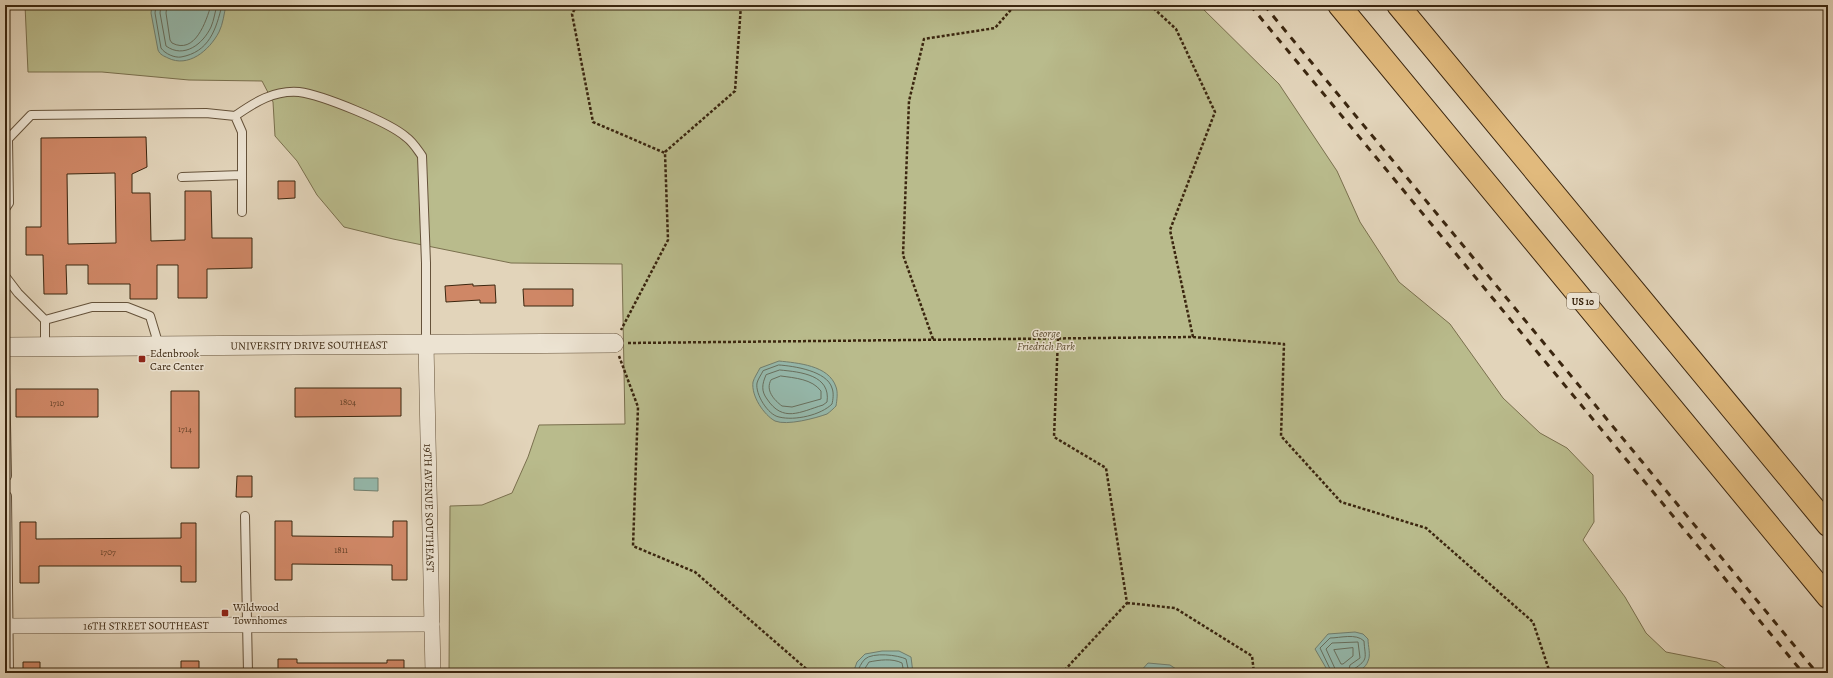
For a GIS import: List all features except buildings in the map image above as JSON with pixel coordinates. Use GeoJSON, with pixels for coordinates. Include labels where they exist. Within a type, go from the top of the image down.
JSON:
{"type":"FeatureCollection","features":[{"type":"Feature","properties":{"kind":"highway","name":"US 10"},"geometry":{"type":"LineString","coordinates":[[1339,5],[1828,597]]}},
{"type":"Feature","properties":{"kind":"highway"},"geometry":{"type":"LineString","coordinates":[[1398,5],[1828,525]]}},
{"type":"Feature","properties":{"kind":"street","name":"UNIVERSITY DRIVE SOUTHEAST"},"geometry":{"type":"LineString","coordinates":[[5,347],[614,343]]}},
{"type":"Feature","properties":{"kind":"street","name":"19TH AVENUE SOUTHEAST"},"geometry":{"type":"LineString","coordinates":[[426,344],[433,673]]}},
{"type":"Feature","properties":{"kind":"street","name":"16TH STREET SOUTHEAST"},"geometry":{"type":"LineString","coordinates":[[7,626],[432,624]]}},
{"type":"Feature","properties":{"kind":"lane"},"geometry":{"type":"LineString","coordinates":[[5,209],[9,203],[8,139],[31,114],[206,113],[235,116],[260,99],[274,95],[299,92],[327,99],[380,121],[406,136],[422,156],[426,263],[426,344]]}},
{"type":"Feature","properties":{"kind":"lane"},"geometry":{"type":"LineString","coordinates":[[235,116],[242,132],[242,212]]}},
{"type":"Feature","properties":{"kind":"lane"},"geometry":{"type":"LineString","coordinates":[[182,177],[242,175]]}},
{"type":"Feature","properties":{"kind":"lane"},"geometry":{"type":"LineString","coordinates":[[5,276],[18,293],[45,320],[46,346]]}},
{"type":"Feature","properties":{"kind":"lane"},"geometry":{"type":"LineString","coordinates":[[45,320],[92,307],[127,307],[150,316],[159,346]]}},
{"type":"Feature","properties":{"kind":"lane"},"geometry":{"type":"LineString","coordinates":[[5,372],[7,476]]}},
{"type":"Feature","properties":{"kind":"lane"},"geometry":{"type":"LineString","coordinates":[[7,496],[7,626],[9,673]]}},
{"type":"Feature","properties":{"kind":"lane"},"geometry":{"type":"LineString","coordinates":[[246,516],[248,673]]}},
{"type":"Feature","properties":{"kind":"path"},"geometry":{"type":"LineString","coordinates":[[577,5],[572,14],[593,122],[665,153]]}},
{"type":"Feature","properties":{"kind":"path"},"geometry":{"type":"LineString","coordinates":[[665,153],[735,91],[741,5]]}},
{"type":"Feature","properties":{"kind":"path"},"geometry":{"type":"LineString","coordinates":[[933,340],[903,256],[909,101],[924,39],[995,28],[1014,5]]}},
{"type":"Feature","properties":{"kind":"path"},"geometry":{"type":"LineString","coordinates":[[1150,5],[1176,29],[1215,112],[1170,230],[1193,337]]}},
{"type":"Feature","properties":{"kind":"path"},"geometry":{"type":"LineString","coordinates":[[665,153],[668,240],[614,343],[638,407],[633,546],[695,572],[811,673]]}},
{"type":"Feature","properties":{"kind":"path"},"geometry":{"type":"LineString","coordinates":[[614,343],[1193,337],[1284,344],[1281,436],[1341,502],[1426,528],[1515,606],[1533,622],[1550,673]]}},
{"type":"Feature","properties":{"kind":"path"},"geometry":{"type":"LineString","coordinates":[[1058,338],[1054,437],[1106,468],[1127,603]]}},
{"type":"Feature","properties":{"kind":"path"},"geometry":{"type":"LineString","coordinates":[[1062,673],[1127,603]]}},
{"type":"Feature","properties":{"kind":"path"},"geometry":{"type":"LineString","coordinates":[[1127,603],[1174,608],[1252,656],[1254,673]]}},
{"type":"Feature","properties":{"kind":"green space","name":"George Friedrich Park"},"geometry":{"type":"Polygon","coordinates":[[[25,5],[1199,5],[1279,84],[1337,171],[1360,222],[1399,282],[1450,324],[1503,398],[1540,433],[1567,448],[1593,475],[1594,522],[1583,540],[1625,597],[1646,633],[1666,652],[1717,662],[1732,673],[449,673],[450,506],[482,505],[512,493],[528,457],[539,425],[625,424],[622,264],[511,263],[393,239],[344,227],[317,195],[297,161],[275,136],[273,102],[262,81],[189,80],[102,72],[28,72],[25,5]]]}},
{"type":"Feature","properties":{"kind":"water"},"geometry":{"type":"Polygon","coordinates":[[[152,5],[226,5],[222,26],[210,45],[197,56],[183,61],[176,61],[162,55],[158,50],[151,13],[152,5]]]}},
{"type":"Feature","properties":{"kind":"water"},"geometry":{"type":"Polygon","coordinates":[[[779,361],[812,366],[827,374],[837,389],[836,406],[827,414],[801,421],[787,423],[775,421],[771,418],[763,410],[756,399],[753,382],[760,368],[779,361]]]}},
{"type":"Feature","properties":{"kind":"water"},"geometry":{"type":"Polygon","coordinates":[[[354,478],[378,478],[378,491],[354,490],[354,478]]]}},
{"type":"Feature","properties":{"kind":"water"},"geometry":{"type":"Polygon","coordinates":[[[1355,632],[1363,634],[1368,639],[1369,656],[1365,666],[1351,673],[1329,673],[1315,649],[1328,634],[1355,632]]]}},
{"type":"Feature","properties":{"kind":"water"},"geometry":{"type":"Polygon","coordinates":[[[882,651],[899,651],[911,657],[913,673],[853,673],[857,662],[865,654],[882,651]]]}},
{"type":"Feature","properties":{"kind":"water"},"geometry":{"type":"Polygon","coordinates":[[[1148,663],[1170,665],[1182,673],[1139,673],[1148,663]]]}},
{"type":"Feature","properties":{"kind":"railway"},"geometry":{"type":"LineString","coordinates":[[1250,5],[1803,673]]}},
{"type":"Feature","properties":{"kind":"railway"},"geometry":{"type":"LineString","coordinates":[[1264,5],[1817,673]]}},
{"type":"Feature","properties":{"kind":"place","name":"Edenbrook Care Center"},"geometry":{"type":"Point","coordinates":[142,359]}},
{"type":"Feature","properties":{"kind":"place","name":"Wildwood Townhomes"},"geometry":{"type":"Point","coordinates":[225,613]}}]}
